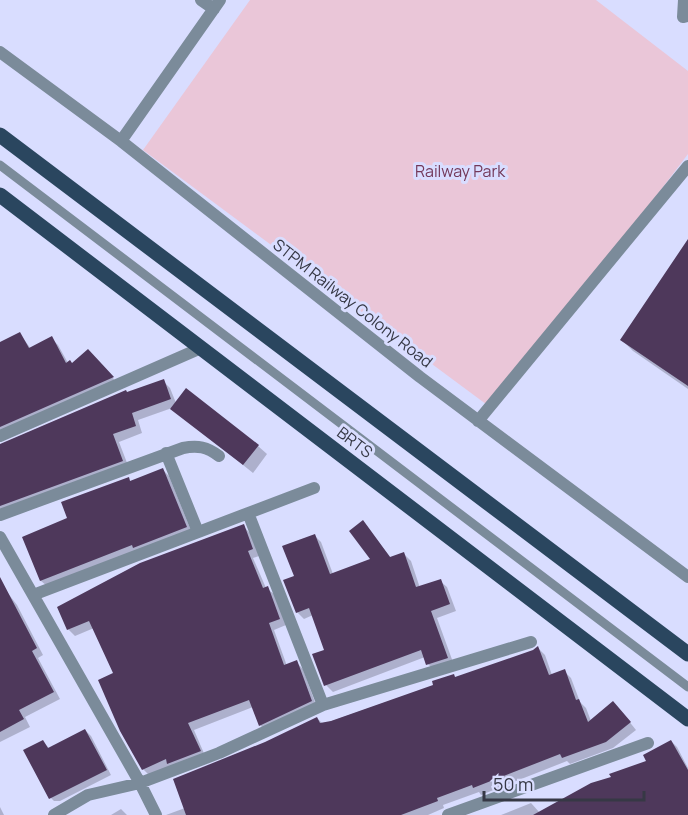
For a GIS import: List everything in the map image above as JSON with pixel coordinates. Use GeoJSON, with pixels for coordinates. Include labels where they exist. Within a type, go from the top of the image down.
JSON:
{"type":"FeatureCollection","features":[{"type":"Feature","properties":{"kind":"main road"},"geometry":{"type":"LineString","coordinates":[[0,135],[688,654]]}},
{"type":"Feature","properties":{"kind":"main road","name":"BRTS"},"geometry":{"type":"LineString","coordinates":[[0,195],[688,719]]}},
{"type":"Feature","properties":{"kind":"street"},"geometry":{"type":"LineString","coordinates":[[121,141],[217,4],[201,0]]}},
{"type":"Feature","properties":{"kind":"street"},"geometry":{"type":"LineString","coordinates":[[684,0],[683,17],[688,16]]}},
{"type":"Feature","properties":{"kind":"street","name":"STPM Railway Colony Road"},"geometry":{"type":"LineString","coordinates":[[0,52],[121,141],[420,377],[688,577]]}},
{"type":"Feature","properties":{"kind":"street"},"geometry":{"type":"LineString","coordinates":[[478,421],[688,166]]}},
{"type":"Feature","properties":{"kind":"street"},"geometry":{"type":"LineString","coordinates":[[0,436],[201,348]]}},
{"type":"Feature","properties":{"kind":"street"},"geometry":{"type":"LineString","coordinates":[[0,515],[166,453],[195,446],[208,448],[219,456]]}},
{"type":"Feature","properties":{"kind":"street"},"geometry":{"type":"LineString","coordinates":[[166,453],[198,532]]}},
{"type":"Feature","properties":{"kind":"street"},"geometry":{"type":"LineString","coordinates":[[33,595],[315,488]]}},
{"type":"Feature","properties":{"kind":"street"},"geometry":{"type":"LineString","coordinates":[[248,513],[323,705]]}},
{"type":"Feature","properties":{"kind":"street"},"geometry":{"type":"LineString","coordinates":[[0,537],[156,815]]}},
{"type":"Feature","properties":{"kind":"street"},"geometry":{"type":"LineString","coordinates":[[54,815],[88,795],[140,783],[219,753],[323,705],[531,642]]}},
{"type":"Feature","properties":{"kind":"street"},"geometry":{"type":"LineString","coordinates":[[448,815],[648,743]]}},
{"type":"Feature","properties":{"kind":"lane"},"geometry":{"type":"LineString","coordinates":[[0,165],[688,687]]}},
{"type":"Feature","properties":{"kind":"green space","name":"Railway Park"},"geometry":{"type":"Polygon","coordinates":[[[250,0],[596,0],[688,71],[688,154],[494,410],[143,150],[250,0]]]}},
{"type":"Feature","properties":{"kind":"building"},"geometry":{"type":"Polygon","coordinates":[[[688,239],[688,386],[620,340],[688,239]]]}},
{"type":"Feature","properties":{"kind":"building"},"geometry":{"type":"Polygon","coordinates":[[[20,332],[29,348],[52,336],[66,363],[70,360],[72,363],[88,349],[114,377],[0,427],[0,342],[20,332]]]}},
{"type":"Feature","properties":{"kind":"building"},"geometry":{"type":"Polygon","coordinates":[[[164,379],[171,399],[132,413],[136,426],[113,434],[123,461],[0,506],[0,444],[126,390],[127,392],[164,379]]]}},
{"type":"Feature","properties":{"kind":"building"},"geometry":{"type":"Polygon","coordinates":[[[186,388],[259,445],[243,465],[170,409],[186,388]]]}},
{"type":"Feature","properties":{"kind":"building"},"geometry":{"type":"Polygon","coordinates":[[[163,468],[187,527],[133,548],[132,545],[40,581],[22,537],[67,518],[61,502],[129,477],[130,481],[163,468]]]}},
{"type":"Feature","properties":{"kind":"building"},"geometry":{"type":"Polygon","coordinates":[[[363,520],[390,557],[404,552],[416,587],[441,579],[450,604],[431,611],[448,658],[426,665],[421,650],[324,686],[312,654],[324,650],[309,608],[296,613],[283,580],[294,576],[282,546],[315,534],[330,574],[370,559],[349,531],[363,520]]]}},
{"type":"Feature","properties":{"kind":"building"},"geometry":{"type":"Polygon","coordinates":[[[244,524],[253,549],[248,551],[263,588],[268,586],[280,619],[269,623],[284,665],[297,660],[312,701],[259,726],[249,700],[188,723],[201,751],[167,764],[166,759],[142,770],[120,731],[98,680],[113,673],[89,621],[67,630],[57,607],[140,563],[244,524]]]}},
{"type":"Feature","properties":{"kind":"building"},"geometry":{"type":"Polygon","coordinates":[[[0,577],[37,648],[32,651],[54,692],[19,710],[24,719],[0,732],[0,577]]]}},
{"type":"Feature","properties":{"kind":"building"},"geometry":{"type":"Polygon","coordinates":[[[538,646],[549,675],[565,669],[576,700],[579,699],[588,722],[613,701],[631,722],[606,742],[562,758],[560,754],[473,788],[472,785],[401,815],[186,815],[173,779],[265,742],[317,717],[320,723],[331,721],[433,685],[432,681],[454,674],[455,677],[533,650],[538,646]]]}},
{"type":"Feature","properties":{"kind":"building"},"geometry":{"type":"Polygon","coordinates":[[[85,729],[107,770],[49,799],[23,750],[43,740],[48,748],[85,729]]]}},
{"type":"Feature","properties":{"kind":"building"},"geometry":{"type":"Polygon","coordinates":[[[671,740],[688,770],[688,815],[533,815],[591,783],[611,777],[609,774],[646,761],[643,755],[671,740]]]}}]}
